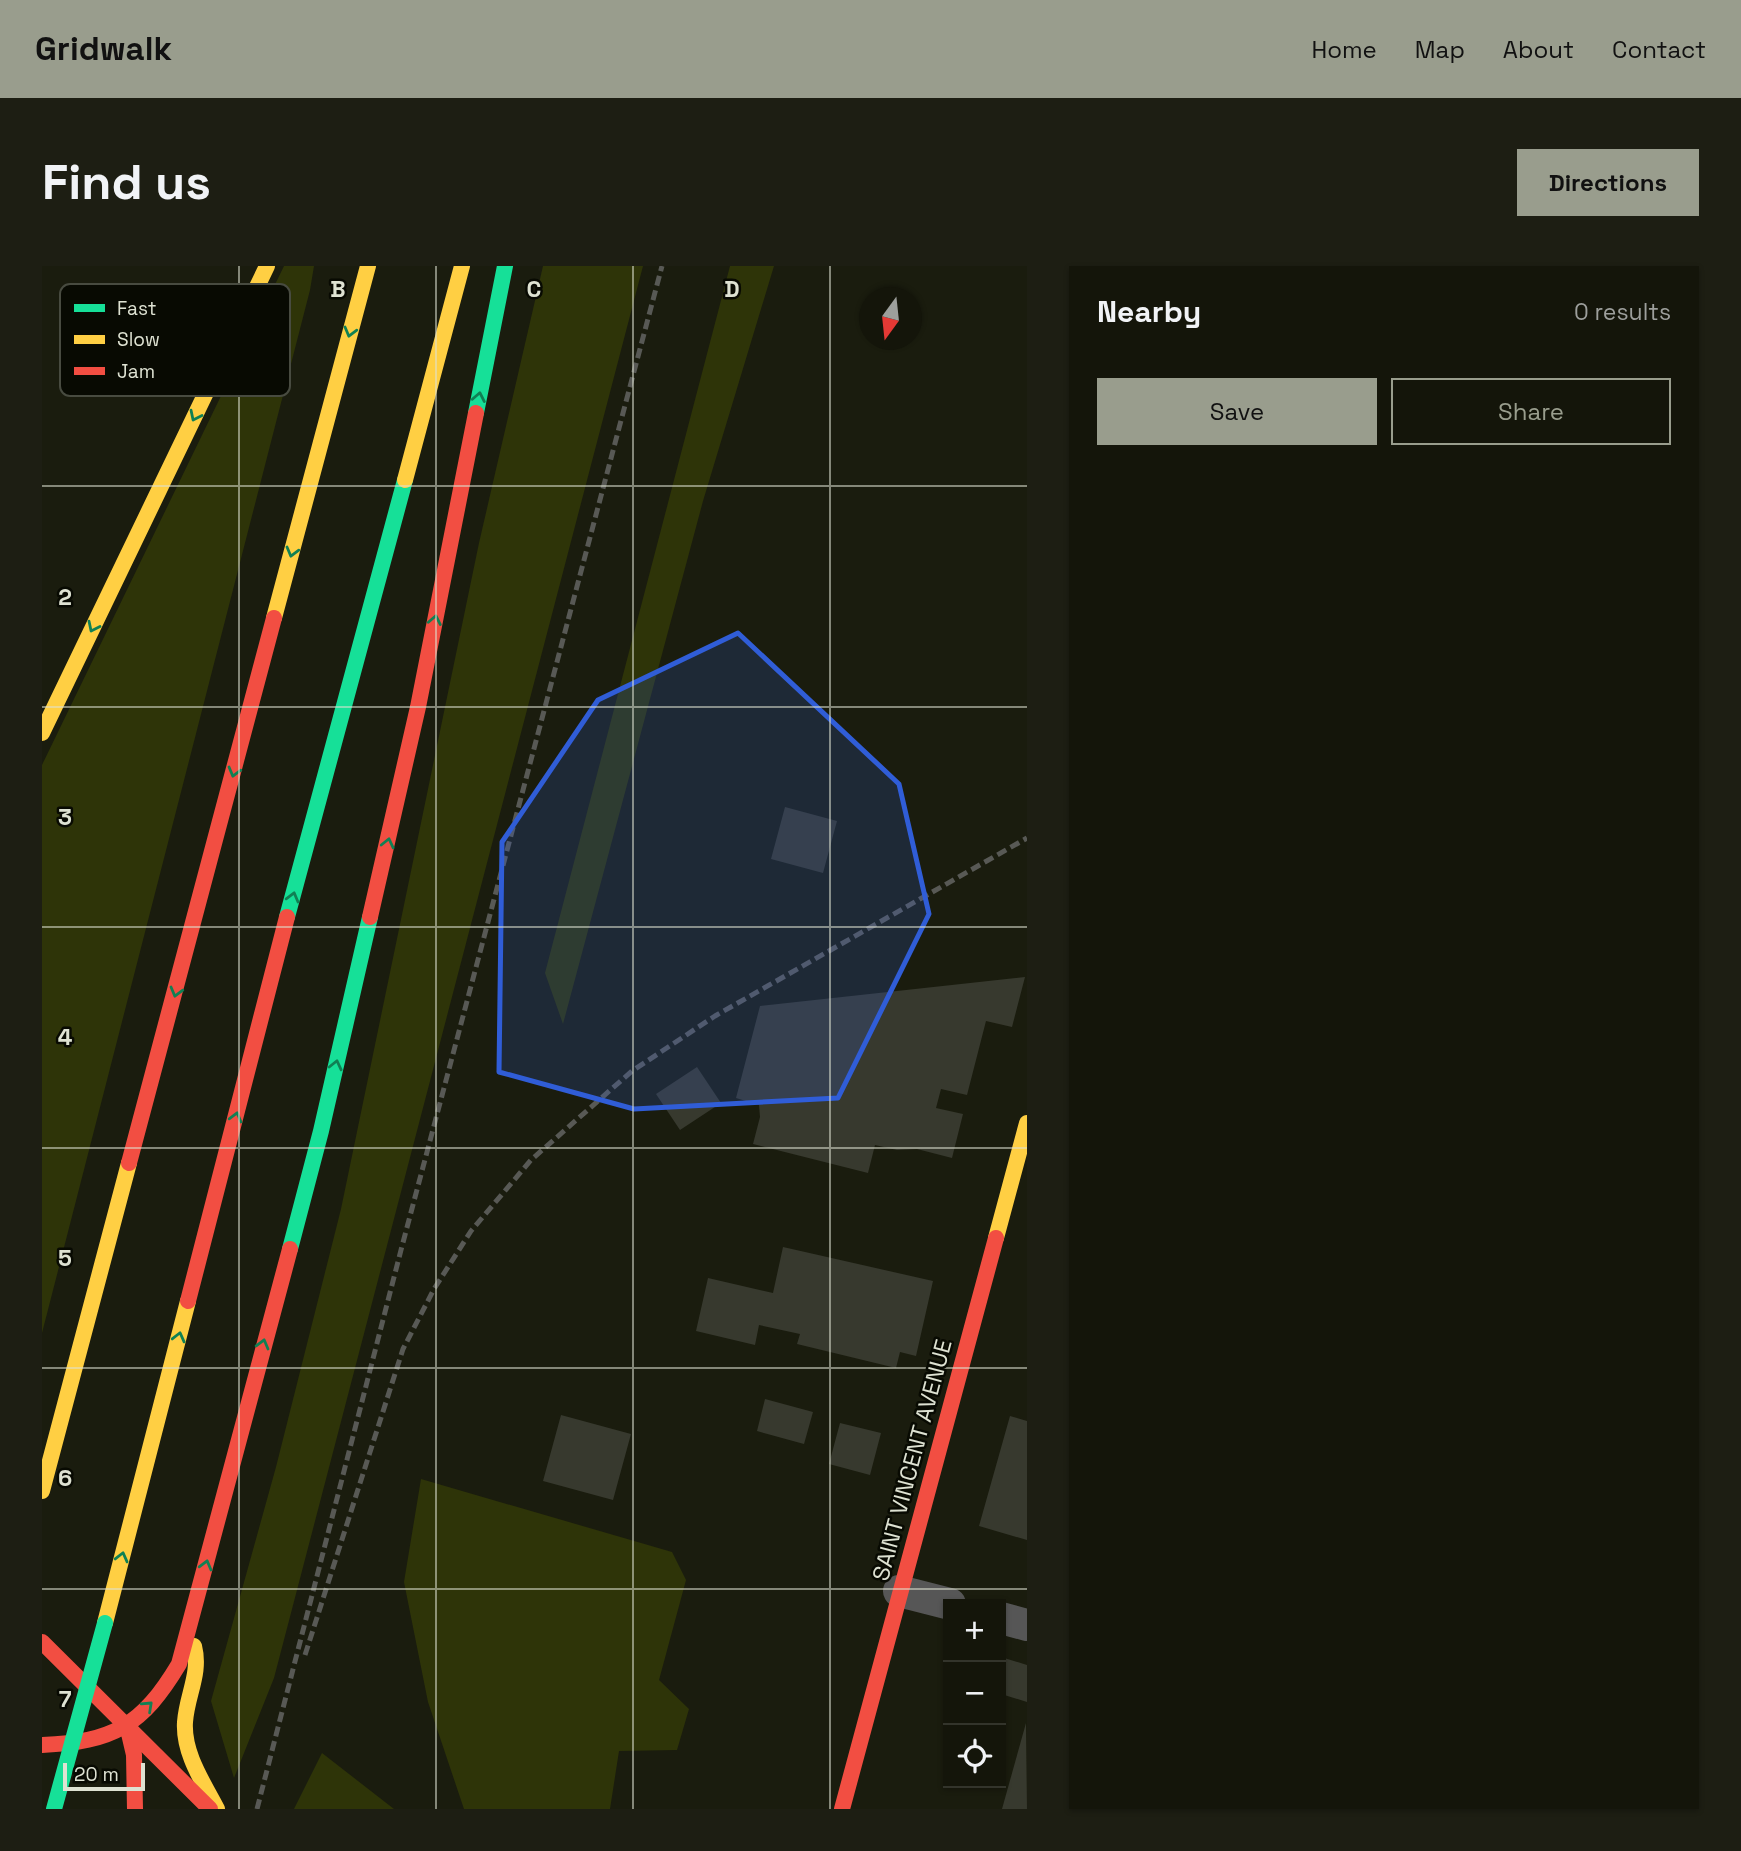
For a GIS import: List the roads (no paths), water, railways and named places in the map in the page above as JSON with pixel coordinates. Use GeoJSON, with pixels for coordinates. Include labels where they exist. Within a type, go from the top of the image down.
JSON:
{"type":"FeatureCollection","features":[{"type":"Feature","properties":{"kind":"main road"},"geometry":{"type":"LineString","coordinates":[[259,284],[268,266]]}},
{"type":"Feature","properties":{"kind":"main road"},"geometry":{"type":"LineString","coordinates":[[42,1491],[368,266]]}},
{"type":"Feature","properties":{"kind":"main road"},"geometry":{"type":"LineString","coordinates":[[54,1809],[105,1623],[302,861],[462,266]]}},
{"type":"Feature","properties":{"kind":"main road"},"geometry":{"type":"LineString","coordinates":[[42,1745],[92,1741],[127,1725],[163,1692],[178,1664],[321,1131],[418,707],[505,266]]}},
{"type":"Feature","properties":{"kind":"main road"},"geometry":{"type":"LineString","coordinates":[[42,733],[205,396]]}},
{"type":"Feature","properties":{"kind":"main road","name":"SAINT VINCENT AVENUE"},"geometry":{"type":"LineString","coordinates":[[842,1809],[1027,1123]]}},
{"type":"Feature","properties":{"kind":"main road"},"geometry":{"type":"LineString","coordinates":[[188,1631],[200,1664],[185,1730],[190,1754],[217,1809]]}},
{"type":"Feature","properties":{"kind":"main road"},"geometry":{"type":"LineString","coordinates":[[42,1642],[210,1809]]}},
{"type":"Feature","properties":{"kind":"main road"},"geometry":{"type":"LineString","coordinates":[[127,1725],[134,1755],[135,1809]]}},
{"type":"Feature","properties":{"kind":"main road"},"geometry":{"type":"LineString","coordinates":[[42,1777],[71,1809]]}},
{"type":"Feature","properties":{"kind":"street"},"geometry":{"type":"LineString","coordinates":[[899,1591],[943,1602]]}},
{"type":"Feature","properties":{"kind":"street"},"geometry":{"type":"LineString","coordinates":[[1006,1619],[1027,1625]]}},
{"type":"Feature","properties":{"kind":"railway"},"geometry":{"type":"LineString","coordinates":[[257,1809],[401,1250],[662,266]]}},
{"type":"Feature","properties":{"kind":"railway"},"geometry":{"type":"LineString","coordinates":[[305,1655],[403,1349],[434,1289],[471,1231],[531,1160],[632,1071],[715,1016],[1027,838]]}}]}
